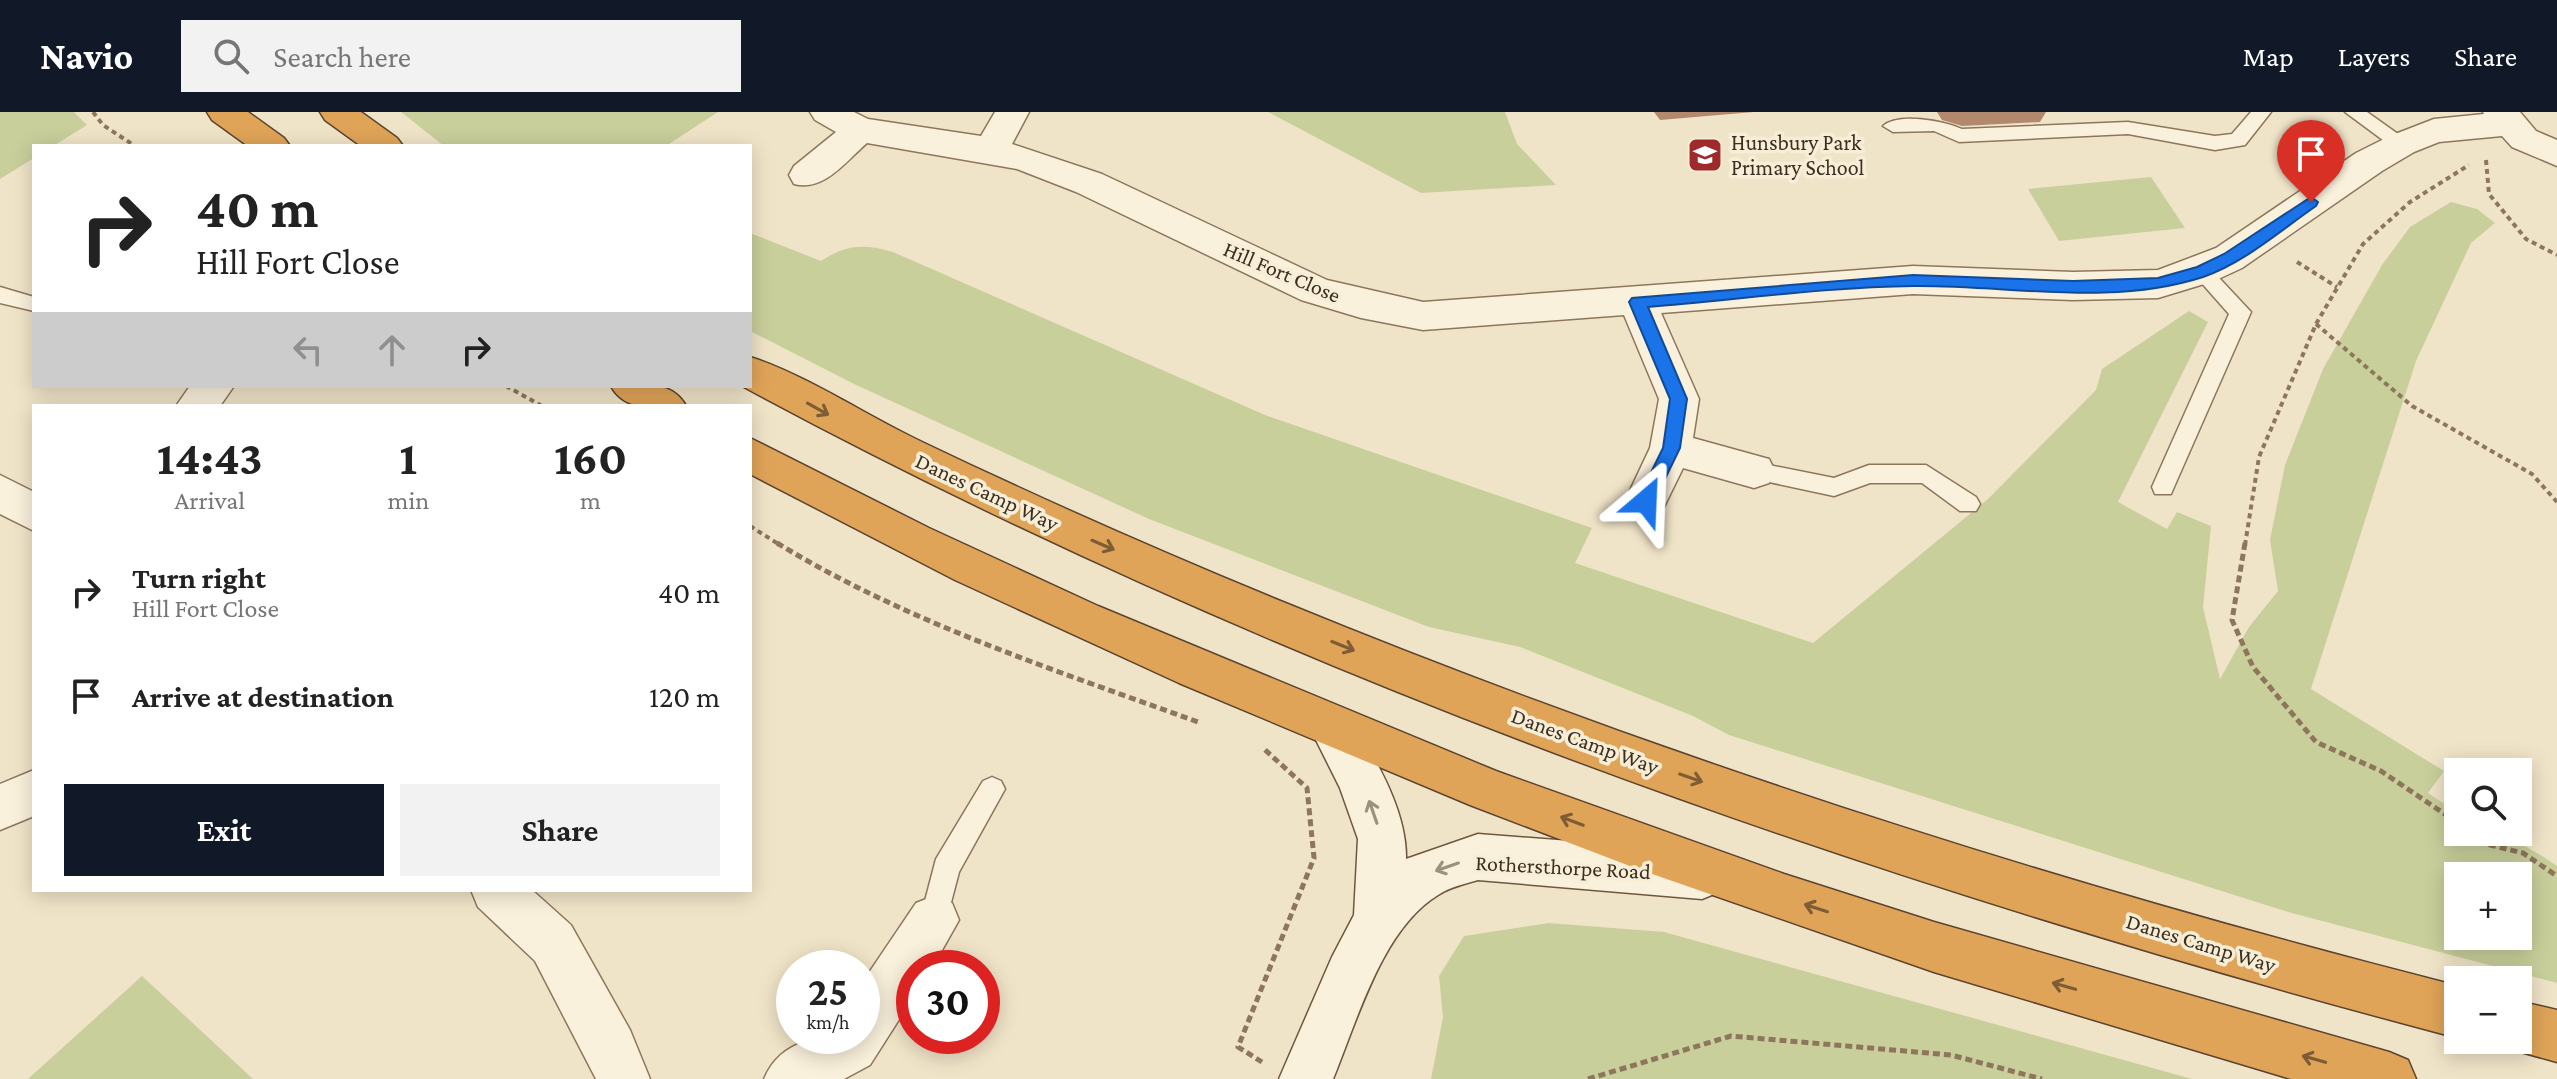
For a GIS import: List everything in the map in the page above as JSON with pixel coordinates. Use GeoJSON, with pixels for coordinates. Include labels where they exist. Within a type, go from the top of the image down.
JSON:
{"type":"FeatureCollection","features":[{"type":"Feature","properties":{"kind":"highway"},"geometry":{"type":"LineString","coordinates":[[224,112],[269,144]]}},
{"type":"Feature","properties":{"kind":"highway"},"geometry":{"type":"LineString","coordinates":[[337,112],[382,144]]}},
{"type":"Feature","properties":{"kind":"highway","name":"Danes Camp Way"},"geometry":{"type":"LineString","coordinates":[[752,373],[865,435],[1075,533],[1509,714],[1767,805],[2053,899],[2302,973],[2444,1008]]}},
{"type":"Feature","properties":{"kind":"highway"},"geometry":{"type":"LineString","coordinates":[[634,388],[662,404]]}},
{"type":"Feature","properties":{"kind":"highway"},"geometry":{"type":"LineString","coordinates":[[752,455],[992,580],[1334,730],[1719,877],[2002,968],[2389,1079]]}},
{"type":"Feature","properties":{"kind":"highway"},"geometry":{"type":"LineString","coordinates":[[2532,1030],[2557,1036]]}},
{"type":"Feature","properties":{"kind":"street","name":"Hill Fort Close"},"geometry":{"type":"LineString","coordinates":[[827,112],[860,130],[991,150],[1089,183],[1314,290],[1361,304],[1423,316],[1913,280],[2073,286],[2158,284],[2201,271],[2229,258],[2402,144],[2434,131],[2503,118]]}},
{"type":"Feature","properties":{"kind":"street"},"geometry":{"type":"LineString","coordinates":[[991,150],[1012,112]]}},
{"type":"Feature","properties":{"kind":"street"},"geometry":{"type":"LineString","coordinates":[[2503,118],[2524,139],[2557,154]]}},
{"type":"Feature","properties":{"kind":"street"},"geometry":{"type":"LineString","coordinates":[[807,175],[860,130]]}},
{"type":"Feature","properties":{"kind":"street"},"geometry":{"type":"LineString","coordinates":[[1637,302],[1679,399],[1671,448],[1646,501]]}},
{"type":"Feature","properties":{"kind":"street"},"geometry":{"type":"LineString","coordinates":[[198,404],[212,388]]}},
{"type":"Feature","properties":{"kind":"street"},"geometry":{"type":"LineString","coordinates":[[1671,448],[1754,471]]}},
{"type":"Feature","properties":{"kind":"street"},"geometry":{"type":"LineString","coordinates":[[0,492],[32,513]]}},
{"type":"Feature","properties":{"kind":"street","name":"Rothersthorpe Road"},"geometry":{"type":"LineString","coordinates":[[1334,730],[1362,782],[1382,839],[1379,916]]}},
{"type":"Feature","properties":{"kind":"street"},"geometry":{"type":"LineString","coordinates":[[0,808],[32,793]]}},
{"type":"Feature","properties":{"kind":"street","name":"Rothersthorpe Road"},"geometry":{"type":"LineString","coordinates":[[1285,1071],[1379,916],[1411,884],[1442,867],[1478,857],[1719,877]]}},
{"type":"Feature","properties":{"kind":"street"},"geometry":{"type":"LineString","coordinates":[[498,892],[553,943],[611,1049],[623,1079]]}},
{"type":"Feature","properties":{"kind":"street"},"geometry":{"type":"LineString","coordinates":[[880,1002],[934,920]]}},
{"type":"Feature","properties":{"kind":"street"},"geometry":{"type":"LineString","coordinates":[[791,1079],[836,1054]]}},
{"type":"Feature","properties":{"kind":"lane"},"geometry":{"type":"LineString","coordinates":[[1893,126],[1937,125],[1959,136],[2128,128],[2215,143],[2238,140],[2262,112]]}},
{"type":"Feature","properties":{"kind":"lane"},"geometry":{"type":"LineString","coordinates":[[2354,112],[2402,144]]}},
{"type":"Feature","properties":{"kind":"lane"},"geometry":{"type":"LineString","coordinates":[[2163,487],[2240,312],[2201,271]]}},
{"type":"Feature","properties":{"kind":"lane"},"geometry":{"type":"LineString","coordinates":[[0,295],[30,304]]}},
{"type":"Feature","properties":{"kind":"lane"},"geometry":{"type":"LineString","coordinates":[[1754,471],[1834,487],[1869,474],[1926,474],[1968,504]]}},
{"type":"Feature","properties":{"kind":"lane"},"geometry":{"type":"LineString","coordinates":[[934,920],[946,868],[992,789]]}},
{"type":"Feature","properties":{"kind":"path"},"geometry":{"type":"LineString","coordinates":[[93,112],[103,125],[132,144]]}},
{"type":"Feature","properties":{"kind":"path"},"geometry":{"type":"LineString","coordinates":[[2444,814],[2381,771],[2316,742],[2284,699],[2253,667],[2232,620],[2259,457],[2316,324],[2363,244],[2410,202],[2486,154],[2489,194],[2526,239],[2557,255]]}},
{"type":"Feature","properties":{"kind":"path"},"geometry":{"type":"LineString","coordinates":[[2316,324],[2412,406],[2532,474],[2557,502]]}},
{"type":"Feature","properties":{"kind":"path"},"geometry":{"type":"LineString","coordinates":[[510,388],[538,404]]}},
{"type":"Feature","properties":{"kind":"path"},"geometry":{"type":"LineString","coordinates":[[752,527],[825,572],[982,644],[1202,724]]}},
{"type":"Feature","properties":{"kind":"path"},"geometry":{"type":"LineString","coordinates":[[1261,745],[1307,788],[1314,858],[1238,1047],[1285,1071]]}},
{"type":"Feature","properties":{"kind":"path"},"geometry":{"type":"LineString","coordinates":[[2494,846],[2523,853],[2557,876]]}},
{"type":"Feature","properties":{"kind":"path"},"geometry":{"type":"LineString","coordinates":[[1588,1079],[1731,1036],[1951,1055],[2042,1079]]}},
{"type":"Feature","properties":{"kind":"green space"},"geometry":{"type":"Polygon","coordinates":[[[0,112],[74,112],[87,125],[56,144],[32,144],[32,159],[0,179],[0,112]]]}},
{"type":"Feature","properties":{"kind":"green space"},"geometry":{"type":"Polygon","coordinates":[[[401,112],[718,112],[669,144],[441,144],[401,112]]]}},
{"type":"Feature","properties":{"kind":"green space"},"geometry":{"type":"Polygon","coordinates":[[[1268,112],[1505,112],[1517,144],[1556,185],[1421,193],[1268,112]]]}},
{"type":"Feature","properties":{"kind":"green space"},"geometry":{"type":"Polygon","coordinates":[[[2151,177],[2185,228],[2059,241],[2028,189],[2151,177]]]}},
{"type":"Feature","properties":{"kind":"green space"},"geometry":{"type":"Polygon","coordinates":[[[2451,202],[2477,209],[2495,223],[2471,243],[2416,361],[2311,689],[2444,771],[2428,793],[2444,804],[2444,846],[2523,846],[2557,866],[2557,983],[2532,976],[2532,966],[2493,966],[2288,912],[1729,735],[1693,716],[1520,647],[1429,627],[1149,519],[854,384],[752,332],[752,234],[821,261],[839,251],[856,247],[893,252],[1265,415],[1592,528],[1575,563],[1813,643],[1988,499],[2096,390],[2102,369],[2189,311],[2208,322],[2118,502],[2167,529],[2177,512],[2211,526],[2203,607],[2220,679],[2249,627],[2278,591],[2270,540],[2285,465],[2323,369],[2382,265],[2410,227],[2451,202]]]}},
{"type":"Feature","properties":{"kind":"green space"},"geometry":{"type":"Polygon","coordinates":[[[1549,923],[1664,932],[2192,1079],[1431,1079],[1443,1017],[1439,976],[1464,936],[1549,923]]]}},
{"type":"Feature","properties":{"kind":"green space"},"geometry":{"type":"Polygon","coordinates":[[[142,976],[253,1079],[28,1079],[142,976]]]}},
{"type":"Feature","properties":{"kind":"place","name":"Hunsbury Park Primary School"},"geometry":{"type":"Point","coordinates":[1705,155]}},
{"type":"Feature","properties":{"kind":"route"},"geometry":{"type":"LineString","coordinates":[[1646,501],[1671,448],[1679,399],[1637,302],[1913,280],[2073,286],[2158,284],[2201,271],[2229,258],[2311,202]]}}]}
